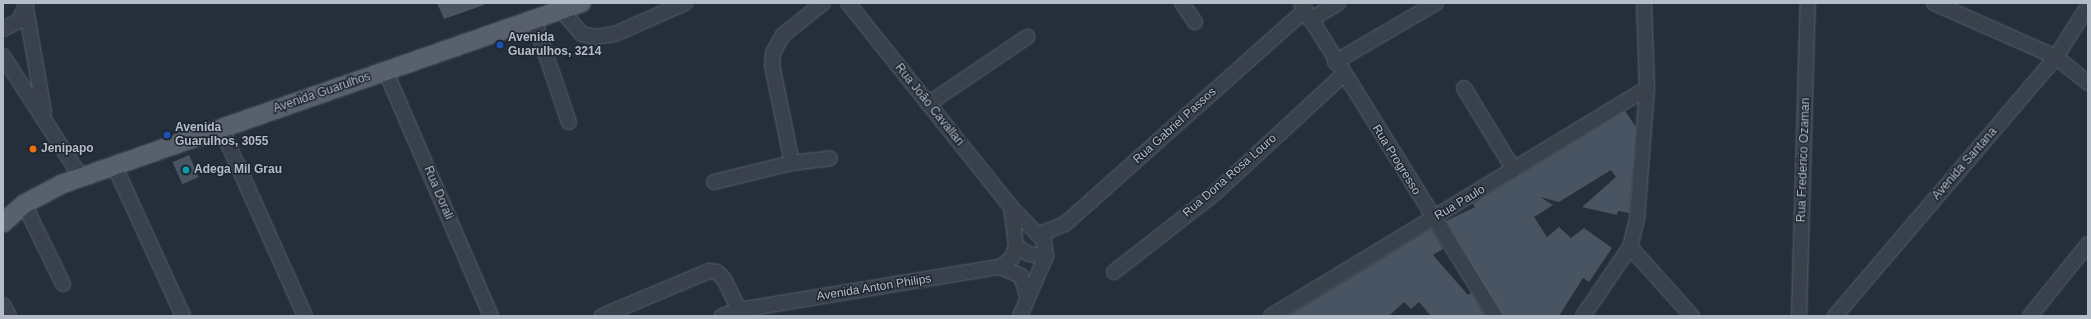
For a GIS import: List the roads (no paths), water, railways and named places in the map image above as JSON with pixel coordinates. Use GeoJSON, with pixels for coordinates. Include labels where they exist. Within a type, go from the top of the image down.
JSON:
{"type":"FeatureCollection","features":[{"type":"Feature","properties":{"kind":"main road","name":"Avenida Guarulhos"},"geometry":{"type":"LineString","coordinates":[[3,223],[24,204],[81,177],[581,3]]}},
{"type":"Feature","properties":{"kind":"street"},"geometry":{"type":"LineString","coordinates":[[561,10],[582,34],[595,37],[615,34],[685,3]]}},
{"type":"Feature","properties":{"kind":"street"},"geometry":{"type":"LineString","coordinates":[[792,163],[772,65],[773,53],[783,35],[823,3]]}},
{"type":"Feature","properties":{"kind":"street","name":"Rua João Cavallari"},"geometry":{"type":"LineString","coordinates":[[848,3],[1011,207],[1040,234]]}},
{"type":"Feature","properties":{"kind":"street"},"geometry":{"type":"LineString","coordinates":[[1182,3],[1195,22]]}},
{"type":"Feature","properties":{"kind":"street","name":"Rua Gabriel Passos"},"geometry":{"type":"LineString","coordinates":[[1040,234],[1065,224],[1306,11],[1338,3]]}},
{"type":"Feature","properties":{"kind":"street"},"geometry":{"type":"LineString","coordinates":[[1335,62],[1436,3]]}},
{"type":"Feature","properties":{"kind":"street"},"geometry":{"type":"LineString","coordinates":[[1583,316],[1630,247],[1643,176],[1647,88],[1644,3]]}},
{"type":"Feature","properties":{"kind":"street","name":"Rua Frederico Ozaman"},"geometry":{"type":"LineString","coordinates":[[1799,316],[1808,3]]}},
{"type":"Feature","properties":{"kind":"street"},"geometry":{"type":"LineString","coordinates":[[1934,3],[2056,57],[2088,83]]}},
{"type":"Feature","properties":{"kind":"street"},"geometry":{"type":"LineString","coordinates":[[3,29],[19,21],[25,5]]}},
{"type":"Feature","properties":{"kind":"street"},"geometry":{"type":"LineString","coordinates":[[25,5],[45,116]]}},
{"type":"Feature","properties":{"kind":"street","name":"Avenida Santana"},"geometry":{"type":"LineString","coordinates":[[1835,316],[2056,57],[2088,6]]}},
{"type":"Feature","properties":{"kind":"street","name":"Rua Progresso"},"geometry":{"type":"LineString","coordinates":[[1306,11],[1343,75],[1495,316]]}},
{"type":"Feature","properties":{"kind":"street"},"geometry":{"type":"LineString","coordinates":[[534,20],[569,122]]}},
{"type":"Feature","properties":{"kind":"street"},"geometry":{"type":"LineString","coordinates":[[928,104],[1027,37]]}},
{"type":"Feature","properties":{"kind":"street"},"geometry":{"type":"LineString","coordinates":[[3,56],[45,116],[81,177]]}},
{"type":"Feature","properties":{"kind":"street","name":"Rua Dorali"},"geometry":{"type":"LineString","coordinates":[[385,70],[492,316]]}},
{"type":"Feature","properties":{"kind":"street","name":"Rua Dona Rosa Louro"},"geometry":{"type":"LineString","coordinates":[[1114,272],[1215,193],[1343,75]]}},
{"type":"Feature","properties":{"kind":"street"},"geometry":{"type":"LineString","coordinates":[[1464,88],[1514,170]]}},
{"type":"Feature","properties":{"kind":"street","name":"Rua Paulo"},"geometry":{"type":"LineString","coordinates":[[1271,316],[1647,88]]}},
{"type":"Feature","properties":{"kind":"street"},"geometry":{"type":"LineString","coordinates":[[221,128],[305,316]]}},
{"type":"Feature","properties":{"kind":"street"},"geometry":{"type":"LineString","coordinates":[[714,182],[792,163],[830,158]]}},
{"type":"Feature","properties":{"kind":"street"},"geometry":{"type":"LineString","coordinates":[[114,165],[183,316]]}},
{"type":"Feature","properties":{"kind":"street"},"geometry":{"type":"LineString","coordinates":[[24,204],[63,284]]}},
{"type":"Feature","properties":{"kind":"street"},"geometry":{"type":"LineString","coordinates":[[1011,207],[1016,246],[1012,258],[1000,267],[1021,276],[1027,296]]}},
{"type":"Feature","properties":{"kind":"street"},"geometry":{"type":"LineString","coordinates":[[1020,316],[1027,296],[1046,256],[1040,234]]}},
{"type":"Feature","properties":{"kind":"street"},"geometry":{"type":"LineString","coordinates":[[2030,316],[2088,244]]}},
{"type":"Feature","properties":{"kind":"street"},"geometry":{"type":"LineString","coordinates":[[1016,246],[1029,254],[1046,256]]}},
{"type":"Feature","properties":{"kind":"street"},"geometry":{"type":"LineString","coordinates":[[1630,247],[1692,316]]}},
{"type":"Feature","properties":{"kind":"street","name":"Avenida Anton Philips"},"geometry":{"type":"LineString","coordinates":[[722,316],[739,310],[1000,267]]}},
{"type":"Feature","properties":{"kind":"street"},"geometry":{"type":"LineString","coordinates":[[602,316],[709,271],[717,272],[724,279],[739,310]]}},
{"type":"Feature","properties":{"kind":"street"},"geometry":{"type":"LineString","coordinates":[[3,305],[10,316]]}},
{"type":"Feature","properties":{"kind":"place","name":"Avenida Guarulhos, 3214"},"geometry":{"type":"Point","coordinates":[500,45]}},
{"type":"Feature","properties":{"kind":"place","name":"Avenida Guarulhos, 3055"},"geometry":{"type":"Point","coordinates":[167,135]}},
{"type":"Feature","properties":{"kind":"place","name":"Jenipapo"},"geometry":{"type":"Point","coordinates":[33,149]}},
{"type":"Feature","properties":{"kind":"place","name":"Adega Mil Grau"},"geometry":{"type":"Point","coordinates":[186,170]}}]}
